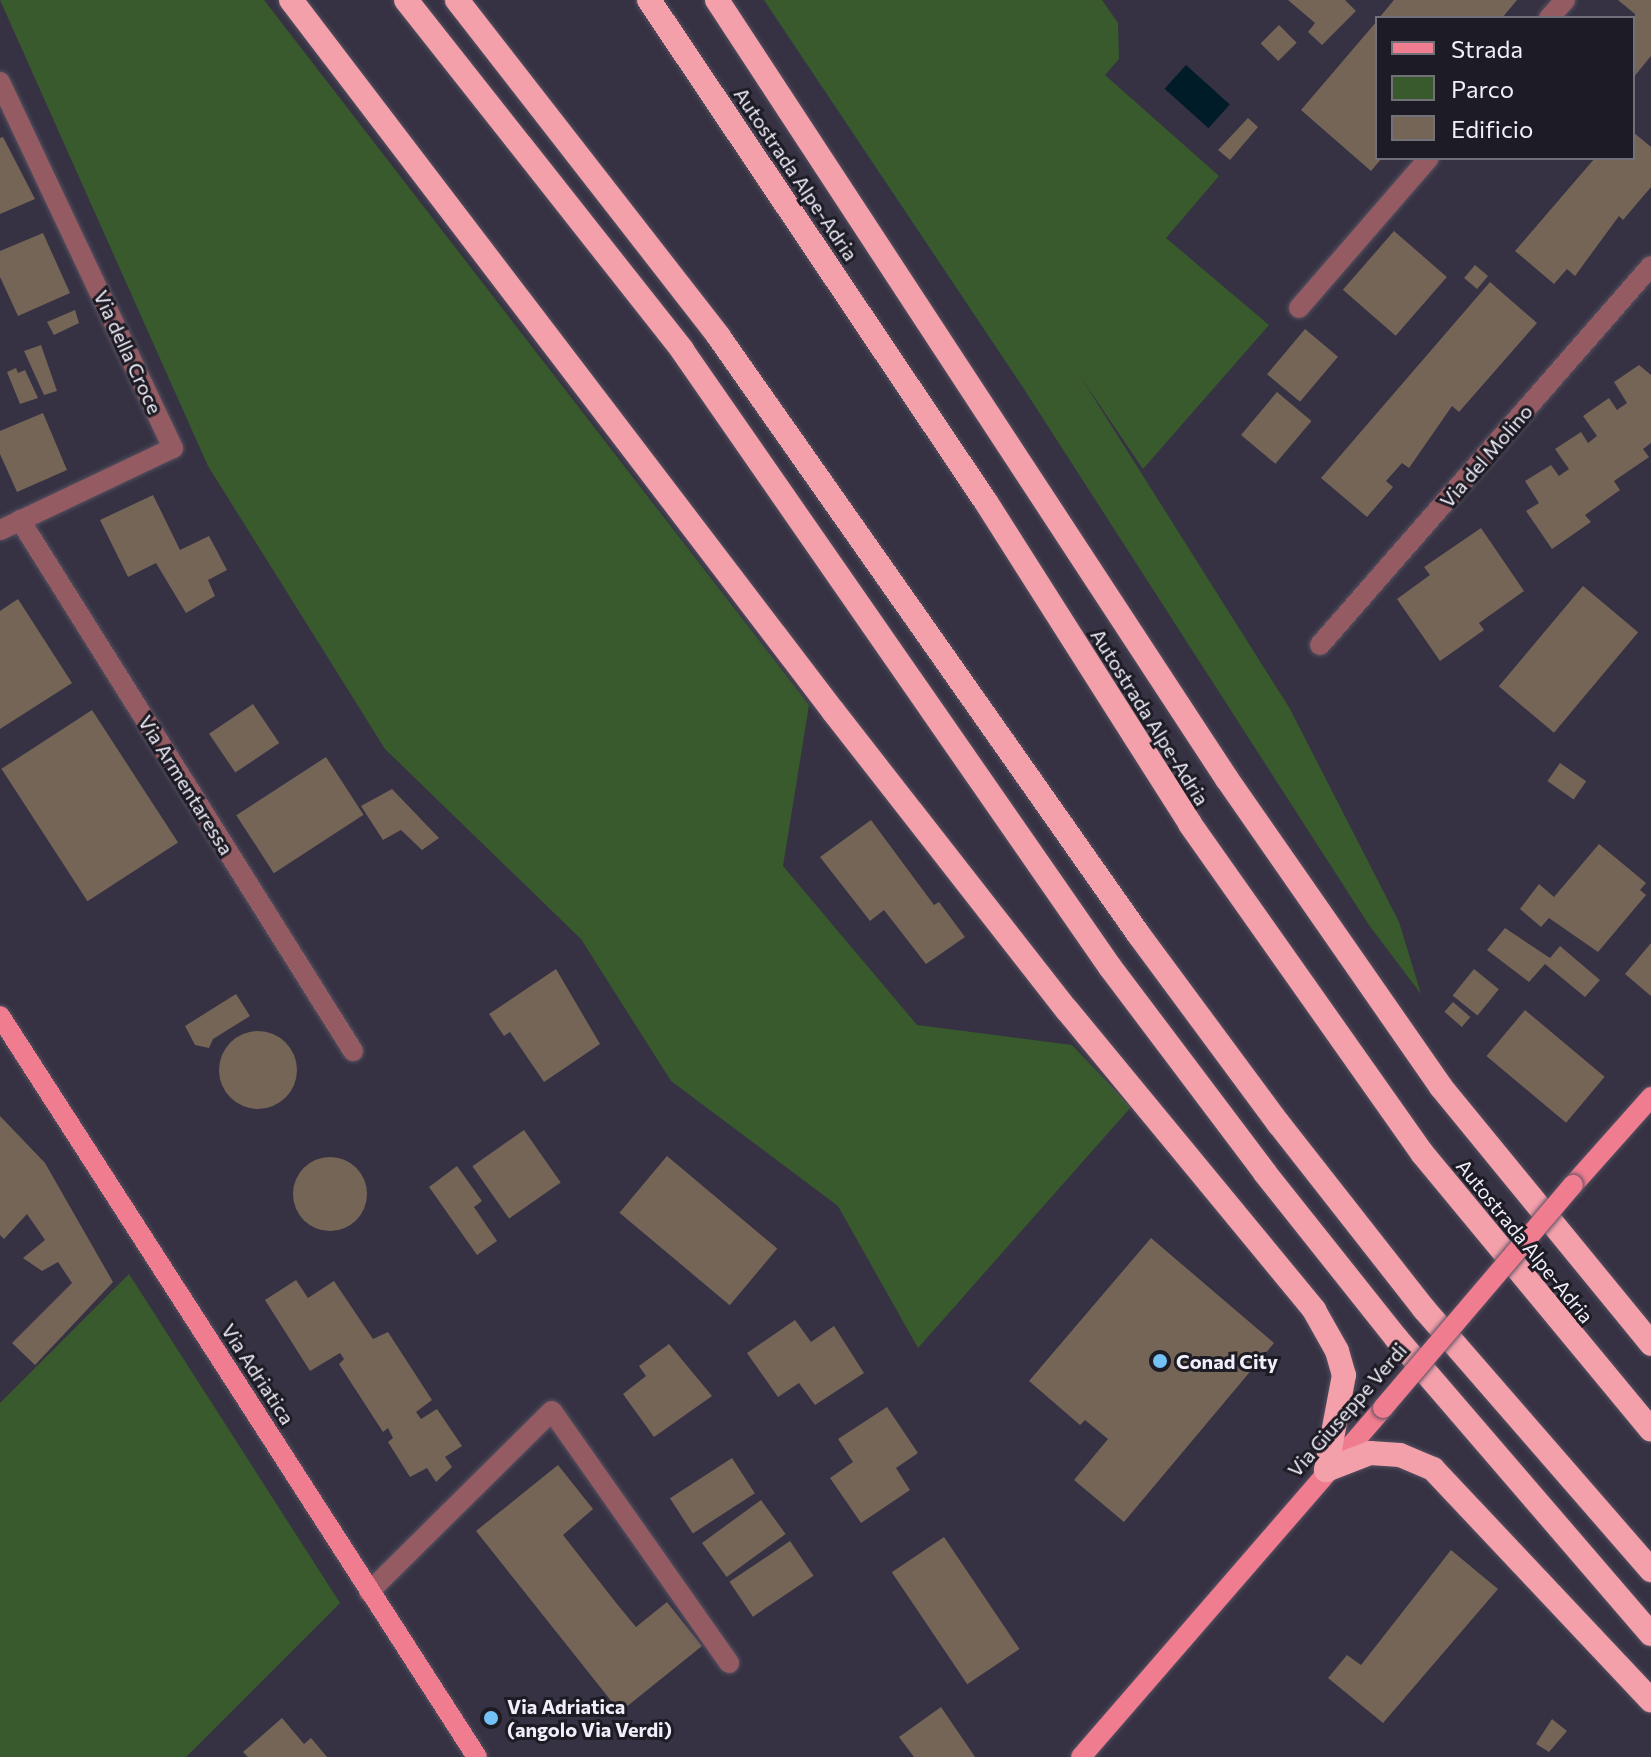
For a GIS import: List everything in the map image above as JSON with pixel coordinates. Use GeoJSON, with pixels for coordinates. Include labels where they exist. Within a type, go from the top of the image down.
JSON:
{"type":"FeatureCollection","features":[{"type":"Feature","properties":{"kind":"highway"},"geometry":{"type":"LineString","coordinates":[[291,0],[852,736],[1067,1010],[1314,1310],[1337,1351],[1344,1375],[1326,1470]]}},
{"type":"Feature","properties":{"kind":"highway"},"geometry":{"type":"LineString","coordinates":[[406,0],[682,350],[1110,967],[1265,1173],[1454,1406],[1651,1634]]}},
{"type":"Feature","properties":{"kind":"highway"},"geometry":{"type":"LineString","coordinates":[[457,0],[719,337],[1270,1112],[1478,1371],[1651,1570]]}},
{"type":"Feature","properties":{"kind":"highway","name":"Autostrada Alpe-Adria"},"geometry":{"type":"LineString","coordinates":[[649,0],[986,502],[1190,824],[1422,1153],[1651,1430]]}},
{"type":"Feature","properties":{"kind":"highway","name":"Autostrada Alpe-Adria"},"geometry":{"type":"LineString","coordinates":[[717,0],[1227,779],[1378,997],[1470,1124],[1651,1344]]}},
{"type":"Feature","properties":{"kind":"highway"},"geometry":{"type":"LineString","coordinates":[[1326,1470],[1370,1453],[1400,1455],[1433,1469],[1651,1700]]}},
{"type":"Feature","properties":{"kind":"main road","name":"Via Adriatica"},"geometry":{"type":"LineString","coordinates":[[0,1016],[477,1757]]}},
{"type":"Feature","properties":{"kind":"main road","name":"Via Giuseppe Verdi"},"geometry":{"type":"LineString","coordinates":[[1081,1757],[1651,1097]]}},
{"type":"Feature","properties":{"kind":"street"},"geometry":{"type":"LineString","coordinates":[[1551,16],[1565,0]]}},
{"type":"Feature","properties":{"kind":"street","name":"Via della Croce"},"geometry":{"type":"LineString","coordinates":[[0,82],[173,448],[0,530]]}},
{"type":"Feature","properties":{"kind":"street"},"geometry":{"type":"LineString","coordinates":[[1299,308],[1427,160]]}},
{"type":"Feature","properties":{"kind":"street","name":"Via del Molino"},"geometry":{"type":"LineString","coordinates":[[1320,645],[1651,266]]}},
{"type":"Feature","properties":{"kind":"street","name":"Via Armentaressa"},"geometry":{"type":"LineString","coordinates":[[20,520],[353,1051]]}},
{"type":"Feature","properties":{"kind":"street"},"geometry":{"type":"LineString","coordinates":[[369,1592],[552,1411],[729,1663]]}},
{"type":"Feature","properties":{"kind":"green space"},"geometry":{"type":"Polygon","coordinates":[[[0,0],[264,0],[809,705],[783,866],[917,1025],[1072,1045],[1131,1107],[918,1348],[838,1206],[671,1081],[581,939],[385,749],[208,466],[0,0]]]}},
{"type":"Feature","properties":{"kind":"green space"},"geometry":{"type":"Polygon","coordinates":[[[764,0],[1102,0],[1118,23],[1119,59],[1105,75],[1219,176],[1166,238],[1269,325],[1143,469],[1080,376],[1290,709],[1399,922],[1421,994],[1369,925],[1024,389],[764,0]]]}},
{"type":"Feature","properties":{"kind":"green space"},"geometry":{"type":"Polygon","coordinates":[[[129,1274],[340,1603],[186,1757],[0,1757],[0,1403],[129,1274]]]}},
{"type":"Feature","properties":{"kind":"water"},"geometry":{"type":"Polygon","coordinates":[[[1186,65],[1230,104],[1208,128],[1165,89],[1186,65]]]}},
{"type":"Feature","properties":{"kind":"building"},"geometry":{"type":"Polygon","coordinates":[[[1288,0],[1345,0],[1356,11],[1322,45],[1308,32],[1315,23],[1288,0]]]}},
{"type":"Feature","properties":{"kind":"building"},"geometry":{"type":"Polygon","coordinates":[[[1394,0],[1517,0],[1504,16],[1381,16],[1394,0]]]}},
{"type":"Feature","properties":{"kind":"building"},"geometry":{"type":"Polygon","coordinates":[[[1618,0],[1651,0],[1651,56],[1635,76],[1635,16],[1618,0]]]}},
{"type":"Feature","properties":{"kind":"building"},"geometry":{"type":"Polygon","coordinates":[[[1375,23],[1375,160],[1380,160],[1371,171],[1301,110],[1375,23]]]}},
{"type":"Feature","properties":{"kind":"building"},"geometry":{"type":"Polygon","coordinates":[[[1279,25],[1297,43],[1278,61],[1261,43],[1279,25]]]}},
{"type":"Feature","properties":{"kind":"building"},"geometry":{"type":"Polygon","coordinates":[[[1248,118],[1258,127],[1230,160],[1218,150],[1248,118]]]}},
{"type":"Feature","properties":{"kind":"building"},"geometry":{"type":"Polygon","coordinates":[[[1635,134],[1651,147],[1651,187],[1623,220],[1619,216],[1575,276],[1567,269],[1554,284],[1515,251],[1593,160],[1635,160],[1635,134]]]}},
{"type":"Feature","properties":{"kind":"building"},"geometry":{"type":"Polygon","coordinates":[[[3,137],[35,199],[0,214],[0,138],[3,137]]]}},
{"type":"Feature","properties":{"kind":"building"},"geometry":{"type":"Polygon","coordinates":[[[1394,231],[1447,277],[1396,336],[1343,290],[1394,231]]]}},
{"type":"Feature","properties":{"kind":"building"},"geometry":{"type":"Polygon","coordinates":[[[43,233],[70,293],[18,316],[0,277],[0,251],[43,233]]]}},
{"type":"Feature","properties":{"kind":"building"},"geometry":{"type":"Polygon","coordinates":[[[1475,265],[1488,276],[1477,289],[1464,278],[1475,265]]]}},
{"type":"Feature","properties":{"kind":"building"},"geometry":{"type":"Polygon","coordinates":[[[1490,282],[1537,323],[1459,412],[1452,406],[1409,468],[1402,463],[1386,481],[1393,487],[1367,517],[1321,478],[1490,282]]]}},
{"type":"Feature","properties":{"kind":"building"},"geometry":{"type":"Polygon","coordinates":[[[75,310],[79,323],[54,335],[47,322],[75,310]]]}},
{"type":"Feature","properties":{"kind":"building"},"geometry":{"type":"Polygon","coordinates":[[[1305,329],[1338,357],[1300,402],[1267,374],[1305,329]]]}},
{"type":"Feature","properties":{"kind":"building"},"geometry":{"type":"Polygon","coordinates":[[[41,345],[57,391],[44,395],[24,351],[41,345]]]}},
{"type":"Feature","properties":{"kind":"building"},"geometry":{"type":"Polygon","coordinates":[[[1639,365],[1651,375],[1651,443],[1643,449],[1649,457],[1614,481],[1620,490],[1585,515],[1591,522],[1552,549],[1526,511],[1539,503],[1525,481],[1551,465],[1559,476],[1569,469],[1555,449],[1581,432],[1588,443],[1597,436],[1583,416],[1609,398],[1617,410],[1627,403],[1614,382],[1639,365]]]}},
{"type":"Feature","properties":{"kind":"building"},"geometry":{"type":"Polygon","coordinates":[[[16,368],[18,373],[25,370],[38,398],[20,404],[7,372],[16,368]]]}},
{"type":"Feature","properties":{"kind":"building"},"geometry":{"type":"Polygon","coordinates":[[[1277,392],[1311,421],[1275,464],[1241,435],[1277,392]]]}},
{"type":"Feature","properties":{"kind":"building"},"geometry":{"type":"Polygon","coordinates":[[[43,413],[67,470],[17,492],[0,454],[0,431],[43,413]]]}},
{"type":"Feature","properties":{"kind":"building"},"geometry":{"type":"Polygon","coordinates":[[[153,495],[180,550],[209,536],[227,570],[208,580],[215,596],[186,613],[156,563],[128,577],[100,520],[153,495]]]}},
{"type":"Feature","properties":{"kind":"building"},"geometry":{"type":"Polygon","coordinates":[[[1481,528],[1524,591],[1479,623],[1484,630],[1440,661],[1397,599],[1430,575],[1424,567],[1481,528]]]}},
{"type":"Feature","properties":{"kind":"building"},"geometry":{"type":"Polygon","coordinates":[[[1583,586],[1638,632],[1554,733],[1499,686],[1583,586]]]}},
{"type":"Feature","properties":{"kind":"building"},"geometry":{"type":"Polygon","coordinates":[[[18,599],[72,683],[0,729],[0,611],[18,599]]]}},
{"type":"Feature","properties":{"kind":"building"},"geometry":{"type":"Polygon","coordinates":[[[253,704],[279,743],[235,773],[209,734],[253,704]]]}},
{"type":"Feature","properties":{"kind":"building"},"geometry":{"type":"Polygon","coordinates":[[[92,710],[178,843],[87,901],[1,769],[92,710]]]}},
{"type":"Feature","properties":{"kind":"building"},"geometry":{"type":"Polygon","coordinates":[[[326,757],[364,815],[274,873],[236,815],[326,757]]]}},
{"type":"Feature","properties":{"kind":"building"},"geometry":{"type":"Polygon","coordinates":[[[1560,763],[1586,781],[1574,799],[1547,781],[1560,763]]]}},
{"type":"Feature","properties":{"kind":"building"},"geometry":{"type":"Polygon","coordinates":[[[392,789],[439,838],[422,850],[401,830],[383,840],[361,806],[392,789]]]}},
{"type":"Feature","properties":{"kind":"building"},"geometry":{"type":"Polygon","coordinates":[[[871,820],[934,905],[939,902],[965,937],[926,964],[884,910],[870,921],[820,857],[871,820]]]}},
{"type":"Feature","properties":{"kind":"building"},"geometry":{"type":"Polygon","coordinates":[[[1599,844],[1646,883],[1640,890],[1646,895],[1598,952],[1549,918],[1541,927],[1520,909],[1539,884],[1554,897],[1599,844]]]}},
{"type":"Feature","properties":{"kind":"building"},"geometry":{"type":"Polygon","coordinates":[[[1505,928],[1550,958],[1560,946],[1600,980],[1585,997],[1545,964],[1529,982],[1487,950],[1505,928]]]}},
{"type":"Feature","properties":{"kind":"building"},"geometry":{"type":"Polygon","coordinates":[[[1651,943],[1651,996],[1625,974],[1651,943]]]}},
{"type":"Feature","properties":{"kind":"building"},"geometry":{"type":"Polygon","coordinates":[[[556,969],[600,1044],[544,1082],[510,1032],[504,1036],[489,1014],[556,969]]]}},
{"type":"Feature","properties":{"kind":"building"},"geometry":{"type":"Polygon","coordinates":[[[1474,969],[1499,989],[1477,1016],[1453,995],[1474,969]]]}},
{"type":"Feature","properties":{"kind":"building"},"geometry":{"type":"Polygon","coordinates":[[[236,994],[250,1016],[213,1039],[209,1048],[195,1045],[185,1026],[236,994]]]}},
{"type":"Feature","properties":{"kind":"building"},"geometry":{"type":"Polygon","coordinates":[[[1453,1002],[1470,1017],[1462,1027],[1444,1012],[1453,1002]]]}},
{"type":"Feature","properties":{"kind":"building"},"geometry":{"type":"Polygon","coordinates":[[[1525,1010],[1605,1077],[1566,1123],[1486,1056],[1525,1010]]]}},
{"type":"Feature","properties":{"kind":"building"},"geometry":{"type":"Polygon","coordinates":[[[258,1031],[273,1034],[286,1042],[294,1055],[297,1070],[294,1085],[286,1098],[273,1106],[258,1109],[243,1106],[230,1098],[222,1085],[219,1070],[222,1055],[230,1042],[243,1034],[258,1031]]]}},
{"type":"Feature","properties":{"kind":"building"},"geometry":{"type":"Polygon","coordinates":[[[0,1116],[45,1163],[113,1282],[35,1365],[12,1343],[72,1283],[58,1262],[42,1271],[23,1258],[45,1240],[27,1214],[4,1239],[0,1235],[0,1116]]]}},
{"type":"Feature","properties":{"kind":"building"},"geometry":{"type":"Polygon","coordinates":[[[524,1130],[561,1182],[509,1219],[472,1166],[524,1130]]]}},
{"type":"Feature","properties":{"kind":"building"},"geometry":{"type":"Polygon","coordinates":[[[667,1156],[777,1249],[730,1305],[619,1213],[667,1156]]]}},
{"type":"Feature","properties":{"kind":"building"},"geometry":{"type":"Polygon","coordinates":[[[330,1157],[344,1160],[356,1168],[364,1180],[367,1194],[364,1208],[356,1220],[344,1228],[330,1231],[316,1228],[304,1220],[296,1208],[293,1194],[296,1180],[304,1168],[316,1160],[330,1157]]]}},
{"type":"Feature","properties":{"kind":"building"},"geometry":{"type":"Polygon","coordinates":[[[457,1166],[482,1201],[474,1207],[497,1241],[477,1255],[429,1187],[457,1166]]]}},
{"type":"Feature","properties":{"kind":"building"},"geometry":{"type":"Polygon","coordinates":[[[1151,1238],[1274,1343],[1124,1522],[1074,1480],[1108,1439],[1085,1420],[1080,1425],[1029,1381],[1151,1238]]]}},
{"type":"Feature","properties":{"kind":"building"},"geometry":{"type":"Polygon","coordinates":[[[296,1280],[308,1298],[334,1281],[373,1339],[388,1332],[432,1400],[416,1412],[421,1419],[437,1409],[462,1446],[445,1457],[452,1467],[436,1482],[427,1468],[410,1477],[388,1442],[393,1438],[388,1428],[383,1432],[339,1364],[344,1359],[340,1353],[310,1371],[265,1300],[296,1280]]]}},
{"type":"Feature","properties":{"kind":"building"},"geometry":{"type":"Polygon","coordinates":[[[795,1320],[811,1342],[834,1326],[864,1373],[815,1405],[799,1383],[778,1397],[747,1353],[795,1320]]]}},
{"type":"Feature","properties":{"kind":"building"},"geometry":{"type":"Polygon","coordinates":[[[669,1344],[712,1396],[654,1437],[623,1394],[646,1376],[639,1366],[669,1344]]]}},
{"type":"Feature","properties":{"kind":"building"},"geometry":{"type":"Polygon","coordinates":[[[887,1407],[918,1453],[896,1468],[910,1490],[861,1523],[830,1478],[853,1462],[838,1439],[887,1407]]]}},
{"type":"Feature","properties":{"kind":"building"},"geometry":{"type":"Polygon","coordinates":[[[732,1458],[755,1493],[693,1534],[670,1498],[732,1458]]]}},
{"type":"Feature","properties":{"kind":"building"},"geometry":{"type":"Polygon","coordinates":[[[558,1465],[593,1509],[563,1535],[617,1604],[636,1627],[667,1602],[702,1646],[620,1712],[476,1531],[558,1465]]]}},
{"type":"Feature","properties":{"kind":"building"},"geometry":{"type":"Polygon","coordinates":[[[761,1500],[786,1534],[727,1577],[702,1543],[761,1500]]]}},
{"type":"Feature","properties":{"kind":"building"},"geometry":{"type":"Polygon","coordinates":[[[944,1537],[1019,1649],[967,1684],[892,1572],[944,1537]]]}},
{"type":"Feature","properties":{"kind":"building"},"geometry":{"type":"Polygon","coordinates":[[[790,1541],[813,1576],[753,1617],[729,1582],[790,1541]]]}},
{"type":"Feature","properties":{"kind":"building"},"geometry":{"type":"Polygon","coordinates":[[[1451,1550],[1498,1589],[1383,1723],[1328,1678],[1347,1655],[1361,1665],[1451,1550]]]}},
{"type":"Feature","properties":{"kind":"building"},"geometry":{"type":"Polygon","coordinates":[[[941,1707],[975,1757],[914,1757],[899,1737],[941,1707]]]}},
{"type":"Feature","properties":{"kind":"building"},"geometry":{"type":"Polygon","coordinates":[[[282,1718],[304,1744],[311,1738],[327,1757],[248,1757],[243,1752],[282,1718]]]}},
{"type":"Feature","properties":{"kind":"building"},"geometry":{"type":"Polygon","coordinates":[[[1552,1719],[1567,1731],[1549,1752],[1536,1744],[1552,1719]]]}},
{"type":"Feature","properties":{"kind":"place","name":"Conad City"},"geometry":{"type":"Point","coordinates":[1160,1361]}},
{"type":"Feature","properties":{"kind":"place","name":"Via Adriatica (angolo Via Verdi)"},"geometry":{"type":"Point","coordinates":[491,1718]}}]}
